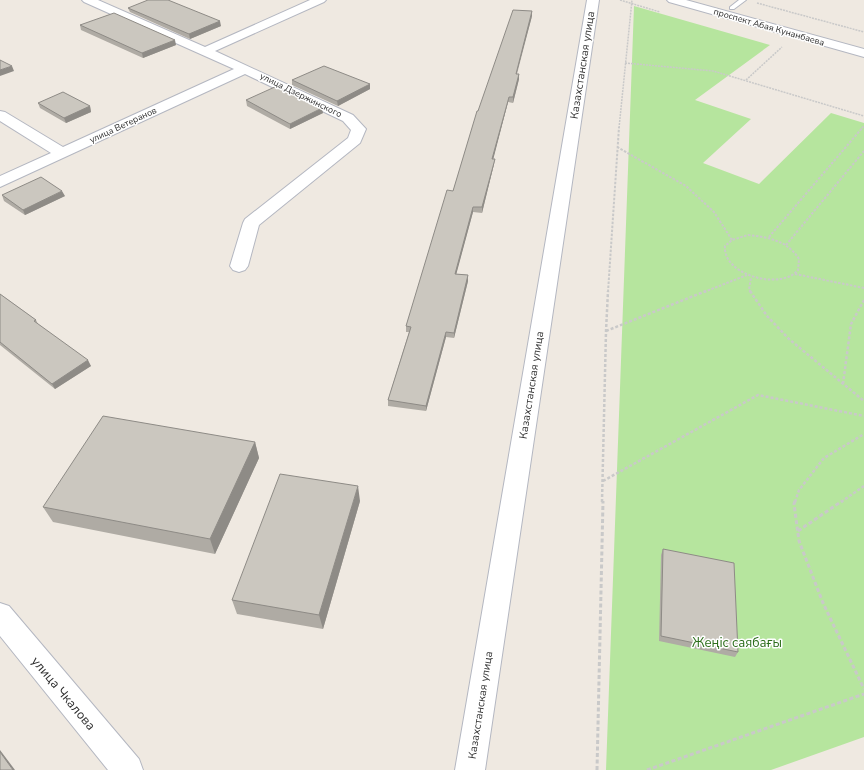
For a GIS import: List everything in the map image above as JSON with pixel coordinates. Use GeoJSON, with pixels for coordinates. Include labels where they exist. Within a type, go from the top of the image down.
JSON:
{"type":"FeatureCollection","features":[{"type":"Feature","properties":{"kind":"street"},"geometry":{"type":"LineString","coordinates":[[205,51],[320,0]]}},
{"type":"Feature","properties":{"kind":"street","name":"Казахстанская улица"},"geometry":{"type":"LineString","coordinates":[[470,770],[593,0]]}},
{"type":"Feature","properties":{"kind":"street","name":"проспект Абая Кунанбаева"},"geometry":{"type":"LineString","coordinates":[[673,0],[864,53]]}},
{"type":"Feature","properties":{"kind":"street","name":"проспект Абая Кунанбаева"},"geometry":{"type":"LineString","coordinates":[[704,0],[864,44]]}},
{"type":"Feature","properties":{"kind":"street","name":"улица Дзержинского"},"geometry":{"type":"LineString","coordinates":[[94,1],[245,69],[348,118],[359,129],[355,140],[251,223],[239,266]]}},
{"type":"Feature","properties":{"kind":"street","name":"улица Ветеранов"},"geometry":{"type":"LineString","coordinates":[[0,182],[245,69]]}},
{"type":"Feature","properties":{"kind":"street"},"geometry":{"type":"LineString","coordinates":[[0,115],[62,153]]}},
{"type":"Feature","properties":{"kind":"street","name":"улица Чкалова"},"geometry":{"type":"LineString","coordinates":[[0,615],[128,770]]}},
{"type":"Feature","properties":{"kind":"lane"},"geometry":{"type":"LineString","coordinates":[[732,8],[743,0]]}},
{"type":"Feature","properties":{"kind":"path"},"geometry":{"type":"LineString","coordinates":[[597,770],[606,331],[617,147],[632,0]]}},
{"type":"Feature","properties":{"kind":"path"},"geometry":{"type":"LineString","coordinates":[[754,2],[864,32]]}},
{"type":"Feature","properties":{"kind":"path"},"geometry":{"type":"LineString","coordinates":[[745,81],[782,47]]}},
{"type":"Feature","properties":{"kind":"path"},"geometry":{"type":"LineString","coordinates":[[625,64],[714,71],[864,116]]}},
{"type":"Feature","properties":{"kind":"path"},"geometry":{"type":"LineString","coordinates":[[768,237],[864,126]]}},
{"type":"Feature","properties":{"kind":"path"},"geometry":{"type":"LineString","coordinates":[[617,147],[686,186],[714,212],[732,240]]}},
{"type":"Feature","properties":{"kind":"path"},"geometry":{"type":"LineString","coordinates":[[786,245],[864,151]]}},
{"type":"Feature","properties":{"kind":"path"},"geometry":{"type":"LineString","coordinates":[[748,235],[768,237],[786,245],[795,252],[799,258],[800,265],[795,274],[786,279],[777,280],[766,280],[751,277],[735,269],[725,256],[724,250],[726,244],[732,240],[748,235]]}},
{"type":"Feature","properties":{"kind":"path"},"geometry":{"type":"LineString","coordinates":[[795,274],[864,288]]}},
{"type":"Feature","properties":{"kind":"path"},"geometry":{"type":"LineString","coordinates":[[606,331],[748,275]]}},
{"type":"Feature","properties":{"kind":"path"},"geometry":{"type":"LineString","coordinates":[[751,277],[749,290],[767,316],[789,339],[864,401]]}},
{"type":"Feature","properties":{"kind":"path"},"geometry":{"type":"LineString","coordinates":[[843,384],[851,324],[864,300]]}},
{"type":"Feature","properties":{"kind":"path"},"geometry":{"type":"LineString","coordinates":[[603,481],[758,395],[864,416]]}},
{"type":"Feature","properties":{"kind":"path"},"geometry":{"type":"LineString","coordinates":[[864,434],[824,458],[799,490],[794,504],[799,541],[823,603],[864,689]]}},
{"type":"Feature","properties":{"kind":"path"},"geometry":{"type":"LineString","coordinates":[[798,531],[864,486]]}},
{"type":"Feature","properties":{"kind":"path"},"geometry":{"type":"LineString","coordinates":[[647,770],[864,694]]}},
{"type":"Feature","properties":{"kind":"green space","name":"Жеңіс саябағы"},"geometry":{"type":"Polygon","coordinates":[[[634,6],[770,45],[695,100],[751,119],[703,163],[759,184],[831,113],[864,123],[864,737],[771,770],[606,770],[634,6]]]}},
{"type":"Feature","properties":{"kind":"building"},"geometry":{"type":"Polygon","coordinates":[[[148,0],[168,0],[220,21],[189,34],[128,8],[148,0]]]}},
{"type":"Feature","properties":{"kind":"building"},"geometry":{"type":"Polygon","coordinates":[[[513,10],[532,11],[516,74],[519,74],[513,97],[509,97],[492,159],[495,159],[482,207],[473,207],[455,274],[468,275],[454,333],[446,332],[426,406],[388,400],[411,327],[406,326],[447,190],[453,191],[477,111],[513,10]]]}},
{"type":"Feature","properties":{"kind":"building"},"geometry":{"type":"Polygon","coordinates":[[[114,13],[175,40],[142,53],[80,25],[114,13]]]}},
{"type":"Feature","properties":{"kind":"building"},"geometry":{"type":"Polygon","coordinates":[[[0,60],[12,66],[0,70],[0,60]]]}},
{"type":"Feature","properties":{"kind":"building"},"geometry":{"type":"Polygon","coordinates":[[[324,66],[370,84],[337,101],[292,80],[324,66]]]}},
{"type":"Feature","properties":{"kind":"building"},"geometry":{"type":"Polygon","coordinates":[[[277,86],[322,108],[290,124],[246,100],[277,86]]]}},
{"type":"Feature","properties":{"kind":"building"},"geometry":{"type":"Polygon","coordinates":[[[63,92],[90,106],[64,118],[38,103],[63,92]]]}},
{"type":"Feature","properties":{"kind":"building"},"geometry":{"type":"Polygon","coordinates":[[[41,177],[62,191],[23,210],[2,195],[41,177]]]}},
{"type":"Feature","properties":{"kind":"building"},"geometry":{"type":"Polygon","coordinates":[[[0,294],[36,320],[34,321],[88,360],[52,384],[0,342],[0,294]]]}},
{"type":"Feature","properties":{"kind":"building"},"geometry":{"type":"Polygon","coordinates":[[[103,416],[255,442],[210,539],[43,507],[103,416]]]}},
{"type":"Feature","properties":{"kind":"building"},"geometry":{"type":"Polygon","coordinates":[[[280,474],[358,486],[319,615],[232,600],[280,474]]]}},
{"type":"Feature","properties":{"kind":"building"},"geometry":{"type":"Polygon","coordinates":[[[663,549],[734,563],[738,652],[661,636],[663,549]]]}},
{"type":"Feature","properties":{"kind":"building"},"geometry":{"type":"Polygon","coordinates":[[[0,752],[13,770],[0,770],[0,752]]]}}]}
